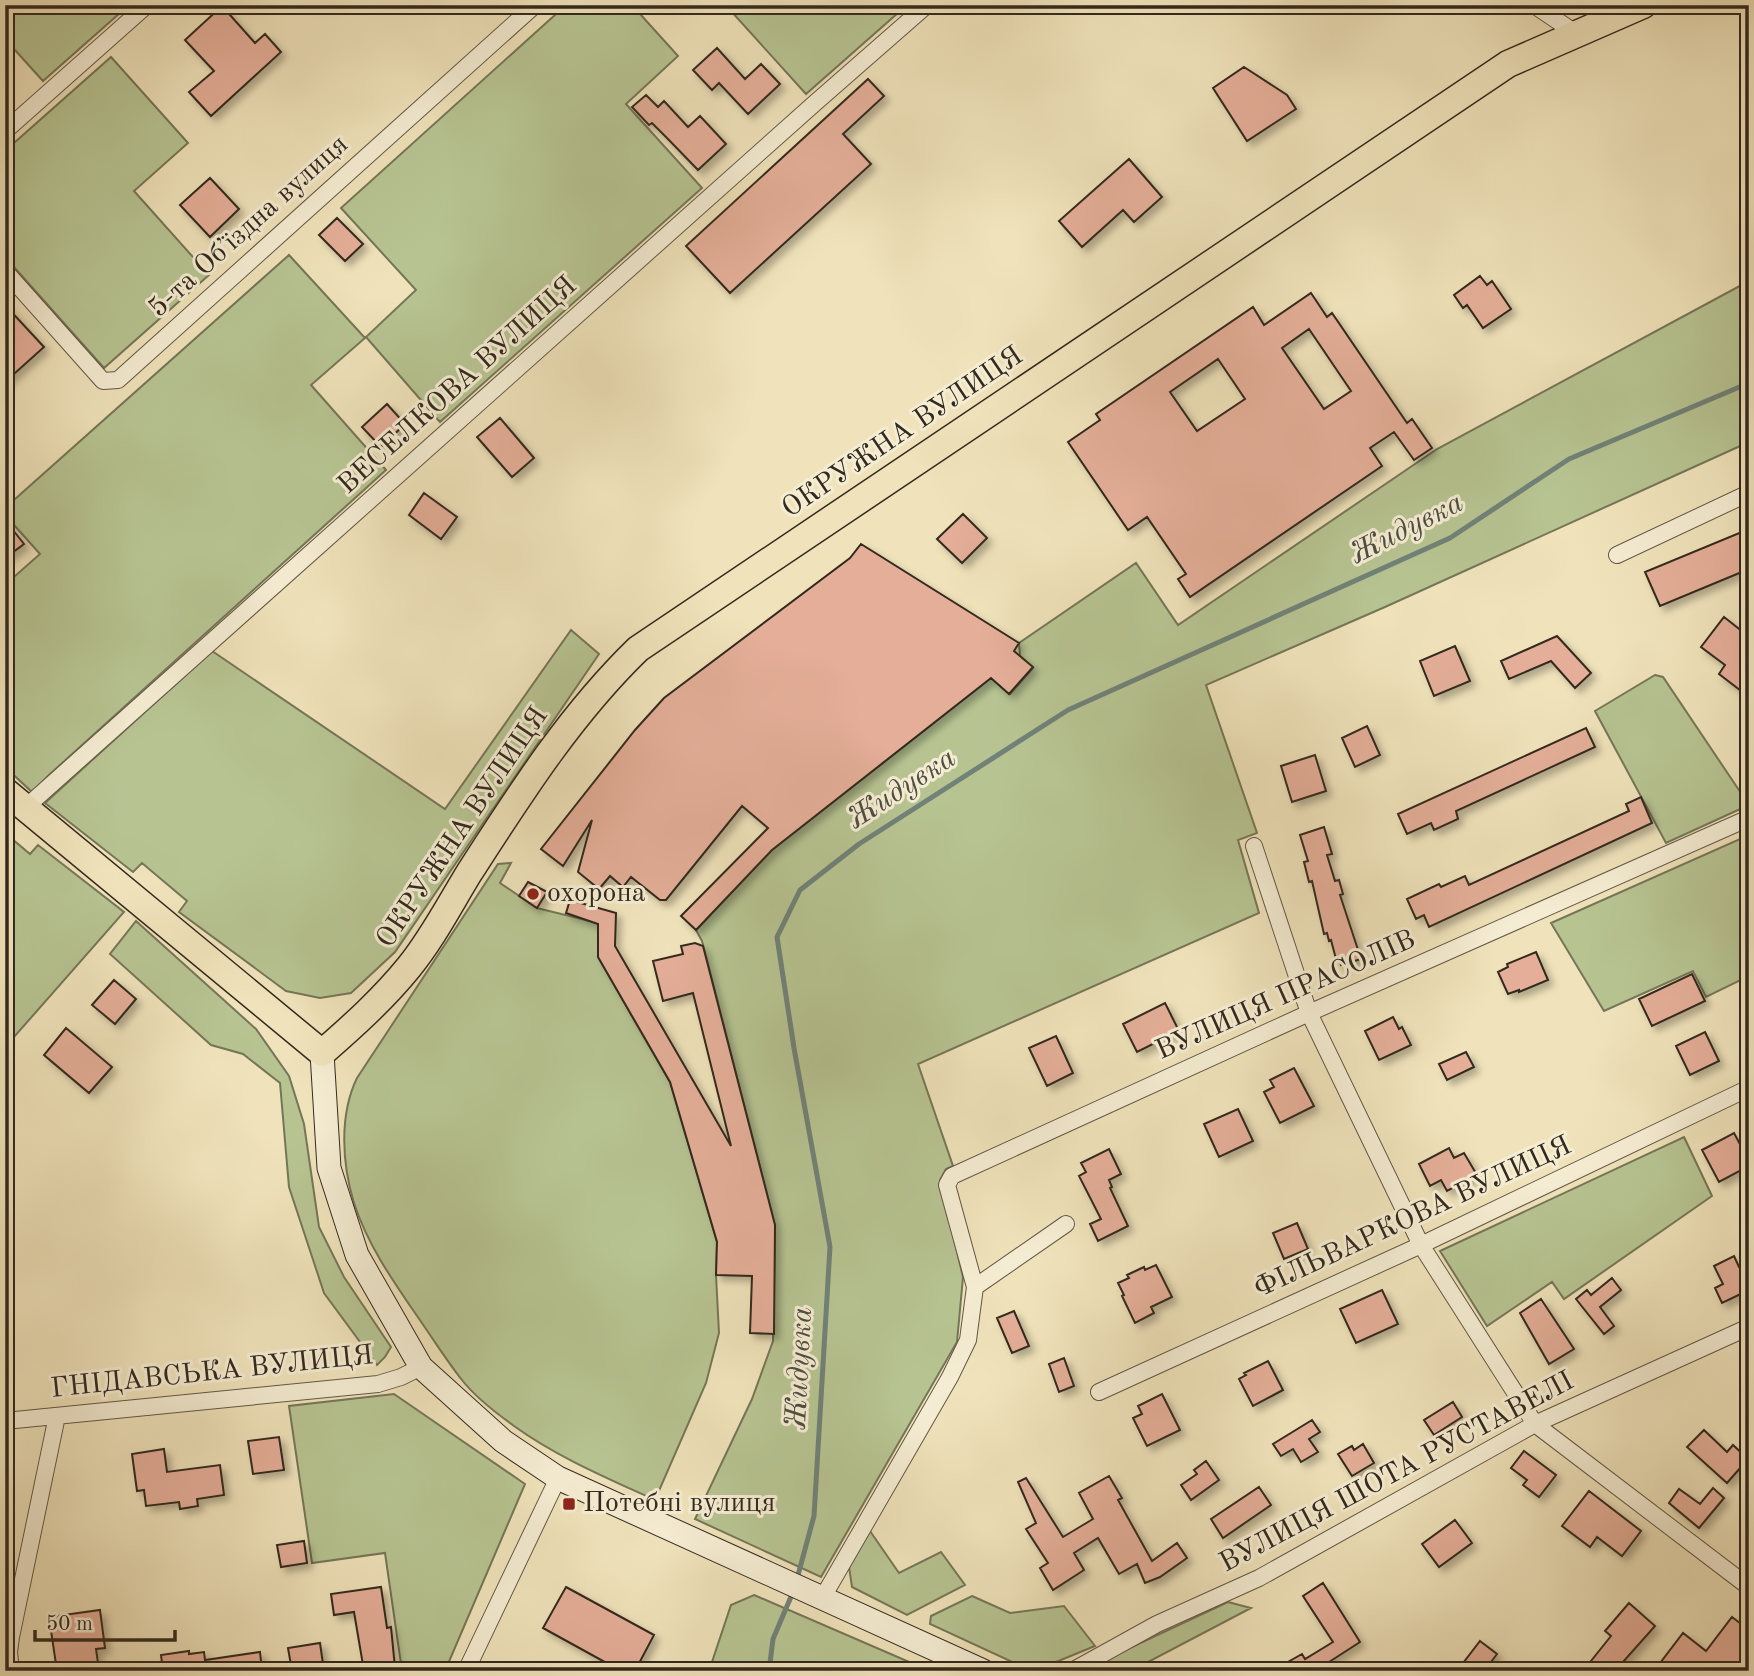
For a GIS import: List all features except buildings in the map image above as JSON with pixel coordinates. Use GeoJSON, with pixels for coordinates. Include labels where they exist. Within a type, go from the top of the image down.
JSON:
{"type":"FeatureCollection","features":[{"type":"Feature","properties":{"kind":"main road","name":"ОКРУЖНА ВУЛИЦЯ"},"geometry":{"type":"LineString","coordinates":[[322,1053],[368,1013],[411,965],[535,773],[580,710],[638,649],[1508,64],[1643,5]]}},
{"type":"Feature","properties":{"kind":"main road"},"geometry":{"type":"LineString","coordinates":[[5,791],[322,1053]]}},
{"type":"Feature","properties":{"kind":"street"},"geometry":{"type":"LineString","coordinates":[[5,131],[148,5]]}},
{"type":"Feature","properties":{"kind":"street","name":"5-та Обʼїздна вулиця"},"geometry":{"type":"LineString","coordinates":[[5,271],[103,381],[118,380],[535,5]]}},
{"type":"Feature","properties":{"kind":"street","name":"ВЕСЕЛКОВА ВУЛИЦЯ"},"geometry":{"type":"LineString","coordinates":[[25,808],[927,5]]}},
{"type":"Feature","properties":{"kind":"street"},"geometry":{"type":"LineString","coordinates":[[1534,5],[1577,34]]}},
{"type":"Feature","properties":{"kind":"street"},"geometry":{"type":"LineString","coordinates":[[1616,555],[1749,493]]}},
{"type":"Feature","properties":{"kind":"street","name":"ВУЛИЦЯ ПРАСОЛІВ"},"geometry":{"type":"LineString","coordinates":[[975,1287],[947,1185],[952,1176],[1309,1013],[1749,818]]}},
{"type":"Feature","properties":{"kind":"street"},"geometry":{"type":"LineString","coordinates":[[1254,846],[1309,1013],[1421,1245],[1535,1424],[1749,1587]]}},
{"type":"Feature","properties":{"kind":"street"},"geometry":{"type":"LineString","coordinates":[[322,1053],[329,1168],[357,1255],[421,1367],[503,1441],[558,1478],[816,1594],[953,1664],[983,1671]]}},
{"type":"Feature","properties":{"kind":"street","name":"ФІЛЬВАРКОВА ВУЛИЦЯ"},"geometry":{"type":"LineString","coordinates":[[1099,1392],[1421,1245],[1749,1088]]}},
{"type":"Feature","properties":{"kind":"street"},"geometry":{"type":"LineString","coordinates":[[816,1594],[950,1377],[968,1340],[975,1287],[1066,1224]]}},
{"type":"Feature","properties":{"kind":"street","name":"ВУЛИЦЯ ШОТА РУСТАВЕЛІ"},"geometry":{"type":"LineString","coordinates":[[1072,1671],[1157,1624],[1259,1578],[1535,1424],[1749,1327]]}},
{"type":"Feature","properties":{"kind":"street","name":"ГНІДАВСЬКА ВУЛИЦЯ"},"geometry":{"type":"LineString","coordinates":[[5,1421],[378,1384],[421,1367]]}},
{"type":"Feature","properties":{"kind":"street"},"geometry":{"type":"LineString","coordinates":[[11,1671],[11,1637],[57,1416]]}},
{"type":"Feature","properties":{"kind":"street"},"geometry":{"type":"LineString","coordinates":[[466,1671],[558,1478]]}},
{"type":"Feature","properties":{"kind":"green space"},"geometry":{"type":"Polygon","coordinates":[[[5,5],[129,5],[43,81],[5,39],[5,5]]]}},
{"type":"Feature","properties":{"kind":"green space"},"geometry":{"type":"Polygon","coordinates":[[[566,5],[632,5],[678,56],[626,104],[702,188],[440,422],[366,337],[416,290],[341,208],[566,5]]]}},
{"type":"Feature","properties":{"kind":"green space"},"geometry":{"type":"Polygon","coordinates":[[[735,5],[907,5],[806,94],[730,10],[735,5]]]}},
{"type":"Feature","properties":{"kind":"green space"},"geometry":{"type":"Polygon","coordinates":[[[111,57],[188,143],[134,191],[209,275],[104,368],[5,257],[5,151],[111,57]]]}},
{"type":"Feature","properties":{"kind":"green space"},"geometry":{"type":"Polygon","coordinates":[[[289,255],[365,338],[311,385],[386,470],[32,792],[5,767],[5,585],[40,554],[5,515],[5,508],[289,255]]]}},
{"type":"Feature","properties":{"kind":"green space"},"geometry":{"type":"Polygon","coordinates":[[[1749,281],[1749,442],[1206,685],[1257,833],[1238,840],[1259,913],[918,1064],[953,1166],[946,1169],[940,1180],[963,1277],[957,1342],[821,1577],[695,1519],[752,1399],[773,1341],[775,1225],[702,941],[696,930],[772,850],[991,678],[1010,694],[1033,668],[1020,656],[1019,643],[1136,563],[1178,625],[1437,449],[1749,281]]]}},
{"type":"Feature","properties":{"kind":"green space"},"geometry":{"type":"Polygon","coordinates":[[[571,630],[599,654],[395,952],[351,993],[320,998],[286,991],[179,912],[187,901],[142,863],[133,872],[45,803],[212,651],[445,809],[571,630]]]}},
{"type":"Feature","properties":{"kind":"green space"},"geometry":{"type":"Polygon","coordinates":[[[1655,675],[1663,677],[1749,805],[1666,843],[1595,711],[1655,675]]]}},
{"type":"Feature","properties":{"kind":"green space"},"geometry":{"type":"Polygon","coordinates":[[[5,833],[30,854],[38,845],[124,912],[7,1045],[5,833]]]}},
{"type":"Feature","properties":{"kind":"green space"},"geometry":{"type":"Polygon","coordinates":[[[1749,835],[1749,976],[1706,997],[1693,971],[1604,1011],[1551,923],[1749,835]]]}},
{"type":"Feature","properties":{"kind":"green space"},"geometry":{"type":"Polygon","coordinates":[[[511,863],[500,883],[537,908],[598,923],[598,957],[670,1082],[717,1242],[719,1333],[706,1383],[655,1500],[547,1448],[507,1421],[473,1393],[386,1270],[360,1220],[350,1188],[345,1156],[345,1124],[351,1092],[357,1078],[498,864],[511,863]]]}},
{"type":"Feature","properties":{"kind":"green space"},"geometry":{"type":"Polygon","coordinates":[[[136,921],[256,1029],[289,1076],[304,1124],[319,1227],[344,1277],[391,1347],[377,1365],[324,1293],[289,1187],[280,1083],[243,1054],[211,1045],[110,954],[136,921]]]}},
{"type":"Feature","properties":{"kind":"green space"},"geometry":{"type":"Polygon","coordinates":[[[1684,1137],[1712,1196],[1564,1299],[1552,1282],[1487,1326],[1440,1251],[1684,1137]]]}},
{"type":"Feature","properties":{"kind":"green space"},"geometry":{"type":"Polygon","coordinates":[[[394,1394],[525,1484],[445,1671],[402,1671],[385,1553],[312,1563],[289,1406],[394,1394]]]}},
{"type":"Feature","properties":{"kind":"green space"},"geometry":{"type":"Polygon","coordinates":[[[870,1531],[899,1573],[941,1552],[965,1585],[907,1615],[852,1587],[849,1567],[870,1531]]]}},
{"type":"Feature","properties":{"kind":"green space"},"geometry":{"type":"Polygon","coordinates":[[[754,1595],[930,1671],[709,1671],[731,1605],[754,1595]]]}},
{"type":"Feature","properties":{"kind":"green space"},"geometry":{"type":"Polygon","coordinates":[[[972,1596],[1010,1613],[1064,1606],[1095,1646],[1056,1662],[1019,1665],[930,1624],[931,1616],[972,1596]]]}},
{"type":"Feature","properties":{"kind":"green space"},"geometry":{"type":"Polygon","coordinates":[[[1228,1602],[1251,1608],[1131,1671],[1088,1671],[1091,1666],[1228,1602]]]}},
{"type":"Feature","properties":{"kind":"waterway","name":"Жидувка"},"geometry":{"type":"LineString","coordinates":[[797,1579],[814,1516],[830,1247],[777,937],[800,890],[859,844],[1068,710],[1450,538],[1569,459],[1749,383]]}},
{"type":"Feature","properties":{"kind":"waterway","name":"Жидувка"},"geometry":{"type":"LineString","coordinates":[[769,1671],[773,1639],[793,1592]]}},
{"type":"Feature","properties":{"kind":"place","name":"охорона"},"geometry":{"type":"Point","coordinates":[533,894]}},
{"type":"Feature","properties":{"kind":"place","name":"Потебні вулиця"},"geometry":{"type":"Point","coordinates":[569,1504]}}]}
